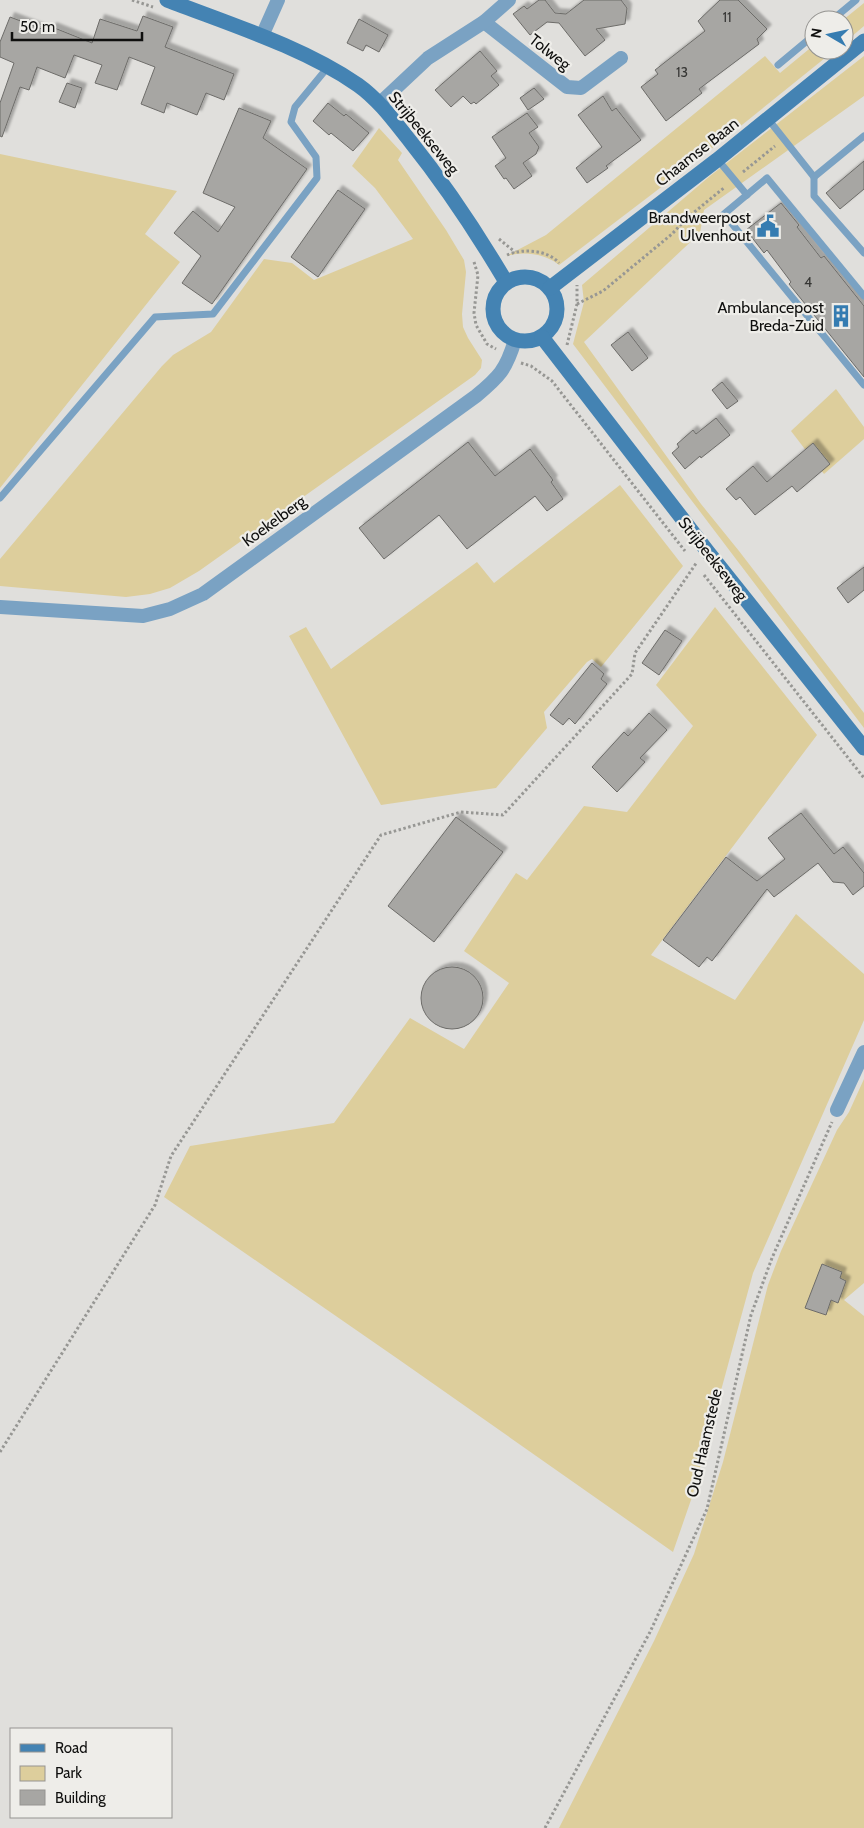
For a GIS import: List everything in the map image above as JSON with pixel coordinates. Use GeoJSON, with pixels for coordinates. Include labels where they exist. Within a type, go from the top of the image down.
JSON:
{"type":"FeatureCollection","features":[{"type":"Feature","properties":{"kind":"main road","name":"Strijbeekseweg"},"geometry":{"type":"LineString","coordinates":[[167,0],[262,36],[328,67],[359,86],[380,103],[456,201],[506,282]]}},
{"type":"Feature","properties":{"kind":"main road","name":"Chaamse Baan"},"geometry":{"type":"LineString","coordinates":[[550,288],[768,119],[831,60]]}},
{"type":"Feature","properties":{"kind":"main road"},"geometry":{"type":"LineString","coordinates":[[529,276],[541,280],[550,288],[556,298],[558,309],[556,320],[542,337],[529,341],[515,340],[505,334],[497,325],[493,314],[493,302],[498,291],[506,282],[517,277],[529,276]]}},
{"type":"Feature","properties":{"kind":"main road","name":"Strijbeekseweg"},"geometry":{"type":"LineString","coordinates":[[542,337],[708,552],[864,748]]}},
{"type":"Feature","properties":{"kind":"street"},"geometry":{"type":"LineString","coordinates":[[262,36],[278,0]]}},
{"type":"Feature","properties":{"kind":"street"},"geometry":{"type":"LineString","coordinates":[[380,103],[428,58],[484,22],[509,0]]}},
{"type":"Feature","properties":{"kind":"street","name":"Tolweg"},"geometry":{"type":"LineString","coordinates":[[484,22],[567,88],[581,88],[621,58]]}},
{"type":"Feature","properties":{"kind":"street","name":"Koekelberg"},"geometry":{"type":"LineString","coordinates":[[0,607],[144,616],[170,609],[203,594],[476,396],[497,378],[509,358],[515,340]]}},
{"type":"Feature","properties":{"kind":"street"},"geometry":{"type":"LineString","coordinates":[[837,1110],[864,1052]]}},
{"type":"Feature","properties":{"kind":"lane"},"geometry":{"type":"LineString","coordinates":[[844,10],[856,0]]}},
{"type":"Feature","properties":{"kind":"lane"},"geometry":{"type":"LineString","coordinates":[[778,65],[804,43]]}},
{"type":"Feature","properties":{"kind":"lane"},"geometry":{"type":"LineString","coordinates":[[0,498],[156,317],[213,314],[317,178],[316,157],[291,122],[295,107],[328,67]]}},
{"type":"Feature","properties":{"kind":"lane"},"geometry":{"type":"LineString","coordinates":[[768,119],[814,177],[814,196],[864,253]]}},
{"type":"Feature","properties":{"kind":"lane"},"geometry":{"type":"LineString","coordinates":[[814,177],[864,136]]}},
{"type":"Feature","properties":{"kind":"lane"},"geometry":{"type":"LineString","coordinates":[[717,160],[747,195]]}},
{"type":"Feature","properties":{"kind":"lane"},"geometry":{"type":"LineString","coordinates":[[864,296],[767,178],[724,214],[864,385]]}},
{"type":"Feature","properties":{"kind":"path"},"geometry":{"type":"LineString","coordinates":[[577,304],[603,291],[784,139]]}},
{"type":"Feature","properties":{"kind":"path"},"geometry":{"type":"LineString","coordinates":[[473,259],[478,275],[474,313],[476,326],[487,344],[509,358]]}},
{"type":"Feature","properties":{"kind":"path","name":"Strijbeekseweg"},"geometry":{"type":"LineString","coordinates":[[531,366],[552,381],[689,556]]}},
{"type":"Feature","properties":{"kind":"path"},"geometry":{"type":"LineString","coordinates":[[0,1452],[155,1205],[171,1156],[381,835],[461,812],[503,815],[632,674],[636,653],[695,564],[708,552]]}},
{"type":"Feature","properties":{"kind":"path","name":"Strijbeekseweg"},"geometry":{"type":"LineString","coordinates":[[695,564],[864,778]]}},
{"type":"Feature","properties":{"kind":"path","name":"Oud Haamstede"},"geometry":{"type":"LineString","coordinates":[[545,1828],[650,1632],[707,1509],[751,1315],[772,1258],[837,1110]]}},
{"type":"Feature","properties":{"kind":"green space"},"geometry":{"type":"Polygon","coordinates":[[[864,3],[864,26],[854,34],[854,11],[864,3]]]}},
{"type":"Feature","properties":{"kind":"green space"},"geometry":{"type":"Polygon","coordinates":[[[804,53],[804,60],[823,60],[727,137],[559,265],[547,258],[534,254],[506,256],[546,235],[765,56],[780,73],[804,53]]]}},
{"type":"Feature","properties":{"kind":"green space"},"geometry":{"type":"Polygon","coordinates":[[[864,56],[864,96],[704,210],[700,233],[584,342],[701,504],[864,713],[864,728],[573,344],[584,302],[582,285],[710,176],[864,56]]]}},
{"type":"Feature","properties":{"kind":"green space"},"geometry":{"type":"Polygon","coordinates":[[[379,128],[402,153],[398,160],[446,230],[464,260],[466,272],[462,314],[463,327],[482,360],[481,368],[475,375],[199,571],[170,588],[150,594],[126,597],[0,586],[0,559],[162,366],[173,355],[211,332],[264,259],[292,263],[314,280],[413,239],[375,188],[352,166],[379,128]]]}},
{"type":"Feature","properties":{"kind":"green space"},"geometry":{"type":"Polygon","coordinates":[[[0,154],[177,191],[145,234],[180,262],[0,488],[0,154]]]}},
{"type":"Feature","properties":{"kind":"green space"},"geometry":{"type":"Polygon","coordinates":[[[836,389],[864,427],[864,439],[824,474],[791,431],[836,389]]]}},
{"type":"Feature","properties":{"kind":"green space"},"geometry":{"type":"Polygon","coordinates":[[[620,485],[683,566],[601,667],[592,659],[587,662],[544,712],[547,728],[496,788],[381,805],[289,636],[306,627],[331,669],[477,562],[494,583],[620,485]]]}},
{"type":"Feature","properties":{"kind":"green space"},"geometry":{"type":"Polygon","coordinates":[[[715,607],[817,735],[651,955],[735,1000],[796,914],[864,974],[864,1020],[753,1273],[692,1497],[673,1552],[164,1197],[190,1146],[334,1123],[410,1018],[464,1049],[509,983],[464,951],[516,873],[527,880],[584,806],[627,812],[693,726],[656,685],[715,607]]]}},
{"type":"Feature","properties":{"kind":"green space"},"geometry":{"type":"Polygon","coordinates":[[[864,1079],[864,1283],[844,1300],[864,1316],[864,1828],[559,1828],[654,1641],[694,1554],[723,1462],[768,1285],[781,1251],[837,1130],[849,1112],[864,1079]]]}},
{"type":"Feature","properties":{"kind":"building"},"geometry":{"type":"Polygon","coordinates":[[[539,0],[545,0],[555,13],[566,14],[584,0],[621,0],[627,8],[625,24],[596,29],[605,40],[585,56],[559,23],[547,22],[530,35],[513,14],[524,6],[527,9],[539,0]]]}},
{"type":"Feature","properties":{"kind":"building"},"geometry":{"type":"Polygon","coordinates":[[[720,0],[738,0],[767,29],[757,39],[759,44],[699,89],[702,93],[666,121],[641,87],[658,74],[655,70],[705,31],[698,21],[720,0]]]}},
{"type":"Feature","properties":{"kind":"building"},"geometry":{"type":"Polygon","coordinates":[[[143,16],[173,27],[165,47],[234,74],[224,100],[206,93],[197,115],[167,103],[164,113],[141,104],[155,67],[129,57],[117,90],[95,83],[102,65],[74,55],[65,78],[37,67],[29,90],[20,87],[2,137],[0,136],[0,103],[14,63],[0,57],[0,42],[10,17],[50,32],[52,27],[92,43],[100,19],[137,31],[143,16]]]}},
{"type":"Feature","properties":{"kind":"building"},"geometry":{"type":"Polygon","coordinates":[[[359,19],[388,35],[379,52],[366,45],[363,51],[347,43],[359,19]]]}},
{"type":"Feature","properties":{"kind":"building"},"geometry":{"type":"Polygon","coordinates":[[[480,51],[497,71],[491,76],[499,85],[476,104],[474,102],[471,104],[463,96],[451,107],[435,90],[480,51]]]}},
{"type":"Feature","properties":{"kind":"building"},"geometry":{"type":"Polygon","coordinates":[[[67,83],[82,88],[75,108],[59,102],[67,83]]]}},
{"type":"Feature","properties":{"kind":"building"},"geometry":{"type":"Polygon","coordinates":[[[534,88],[544,99],[528,110],[520,98],[534,88]]]}},
{"type":"Feature","properties":{"kind":"building"},"geometry":{"type":"Polygon","coordinates":[[[603,96],[612,111],[616,108],[641,140],[587,183],[576,168],[602,147],[578,115],[603,96]]]}},
{"type":"Feature","properties":{"kind":"building"},"geometry":{"type":"Polygon","coordinates":[[[328,103],[344,116],[346,114],[369,133],[353,151],[331,133],[329,135],[313,121],[328,103]]]}},
{"type":"Feature","properties":{"kind":"building"},"geometry":{"type":"Polygon","coordinates":[[[239,108],[271,121],[263,138],[307,169],[212,304],[182,283],[201,256],[174,233],[193,211],[218,232],[235,207],[203,193],[239,108]]]}},
{"type":"Feature","properties":{"kind":"building"},"geometry":{"type":"Polygon","coordinates":[[[527,113],[538,127],[529,133],[539,147],[536,154],[523,163],[532,176],[514,189],[495,166],[506,158],[492,137],[527,113]]]}},
{"type":"Feature","properties":{"kind":"building"},"geometry":{"type":"Polygon","coordinates":[[[864,161],[864,189],[840,209],[826,193],[864,161]]]}},
{"type":"Feature","properties":{"kind":"building"},"geometry":{"type":"Polygon","coordinates":[[[338,190],[365,209],[318,277],[291,257],[338,190]]]}},
{"type":"Feature","properties":{"kind":"building"},"geometry":{"type":"Polygon","coordinates":[[[781,203],[799,225],[797,227],[821,258],[824,256],[864,306],[864,377],[789,284],[791,282],[767,250],[764,253],[746,230],[781,203]]]}},
{"type":"Feature","properties":{"kind":"building"},"geometry":{"type":"Polygon","coordinates":[[[628,332],[648,358],[632,371],[611,345],[628,332]]]}},
{"type":"Feature","properties":{"kind":"building"},"geometry":{"type":"Polygon","coordinates":[[[722,382],[738,401],[727,409],[712,390],[722,382]]]}},
{"type":"Feature","properties":{"kind":"building"},"geometry":{"type":"Polygon","coordinates":[[[716,418],[730,435],[685,469],[672,453],[679,447],[677,444],[693,430],[696,434],[716,418]]]}},
{"type":"Feature","properties":{"kind":"building"},"geometry":{"type":"Polygon","coordinates":[[[468,442],[495,476],[530,449],[553,480],[551,482],[563,499],[547,511],[535,496],[467,549],[439,515],[384,559],[359,528],[468,442]]]}},
{"type":"Feature","properties":{"kind":"building"},"geometry":{"type":"Polygon","coordinates":[[[813,443],[830,464],[797,492],[792,486],[755,515],[740,497],[736,500],[726,489],[753,466],[767,482],[813,443]]]}},
{"type":"Feature","properties":{"kind":"building"},"geometry":{"type":"Polygon","coordinates":[[[864,567],[864,590],[848,603],[837,588],[864,567]]]}},
{"type":"Feature","properties":{"kind":"building"},"geometry":{"type":"Polygon","coordinates":[[[665,630],[682,641],[659,675],[642,663],[665,630]]]}},
{"type":"Feature","properties":{"kind":"building"},"geometry":{"type":"Polygon","coordinates":[[[592,663],[604,674],[601,679],[607,684],[575,724],[569,718],[563,725],[550,715],[592,663]]]}},
{"type":"Feature","properties":{"kind":"building"},"geometry":{"type":"Polygon","coordinates":[[[649,713],[667,730],[640,758],[645,762],[617,792],[592,767],[624,732],[628,736],[649,713]]]}},
{"type":"Feature","properties":{"kind":"building"},"geometry":{"type":"Polygon","coordinates":[[[801,813],[834,854],[843,847],[864,873],[864,886],[853,895],[844,883],[833,882],[818,863],[774,897],[767,889],[712,961],[707,957],[699,967],[663,940],[726,857],[757,881],[785,859],[768,838],[801,813]]]}},
{"type":"Feature","properties":{"kind":"building"},"geometry":{"type":"Polygon","coordinates":[[[456,817],[503,852],[434,942],[388,906],[456,817]]]}},
{"type":"Feature","properties":{"kind":"building"},"geometry":{"type":"Polygon","coordinates":[[[452,967],[469,972],[474,976],[478,981],[483,998],[478,1015],[474,1020],[469,1024],[452,1029],[435,1024],[430,1020],[426,1015],[421,998],[426,981],[430,976],[435,972],[452,967]]]}},
{"type":"Feature","properties":{"kind":"building"},"geometry":{"type":"Polygon","coordinates":[[[822,1264],[842,1272],[840,1278],[846,1281],[838,1303],[831,1300],[826,1315],[805,1308],[822,1264]]]}},
{"type":"Feature","properties":{"kind":"place","name":"Brandweerpost Ulvenhout"},"geometry":{"type":"Point","coordinates":[768,226]}},
{"type":"Feature","properties":{"kind":"place","name":"Ambulancepost Breda-Zuid"},"geometry":{"type":"Point","coordinates":[841,316]}}]}
